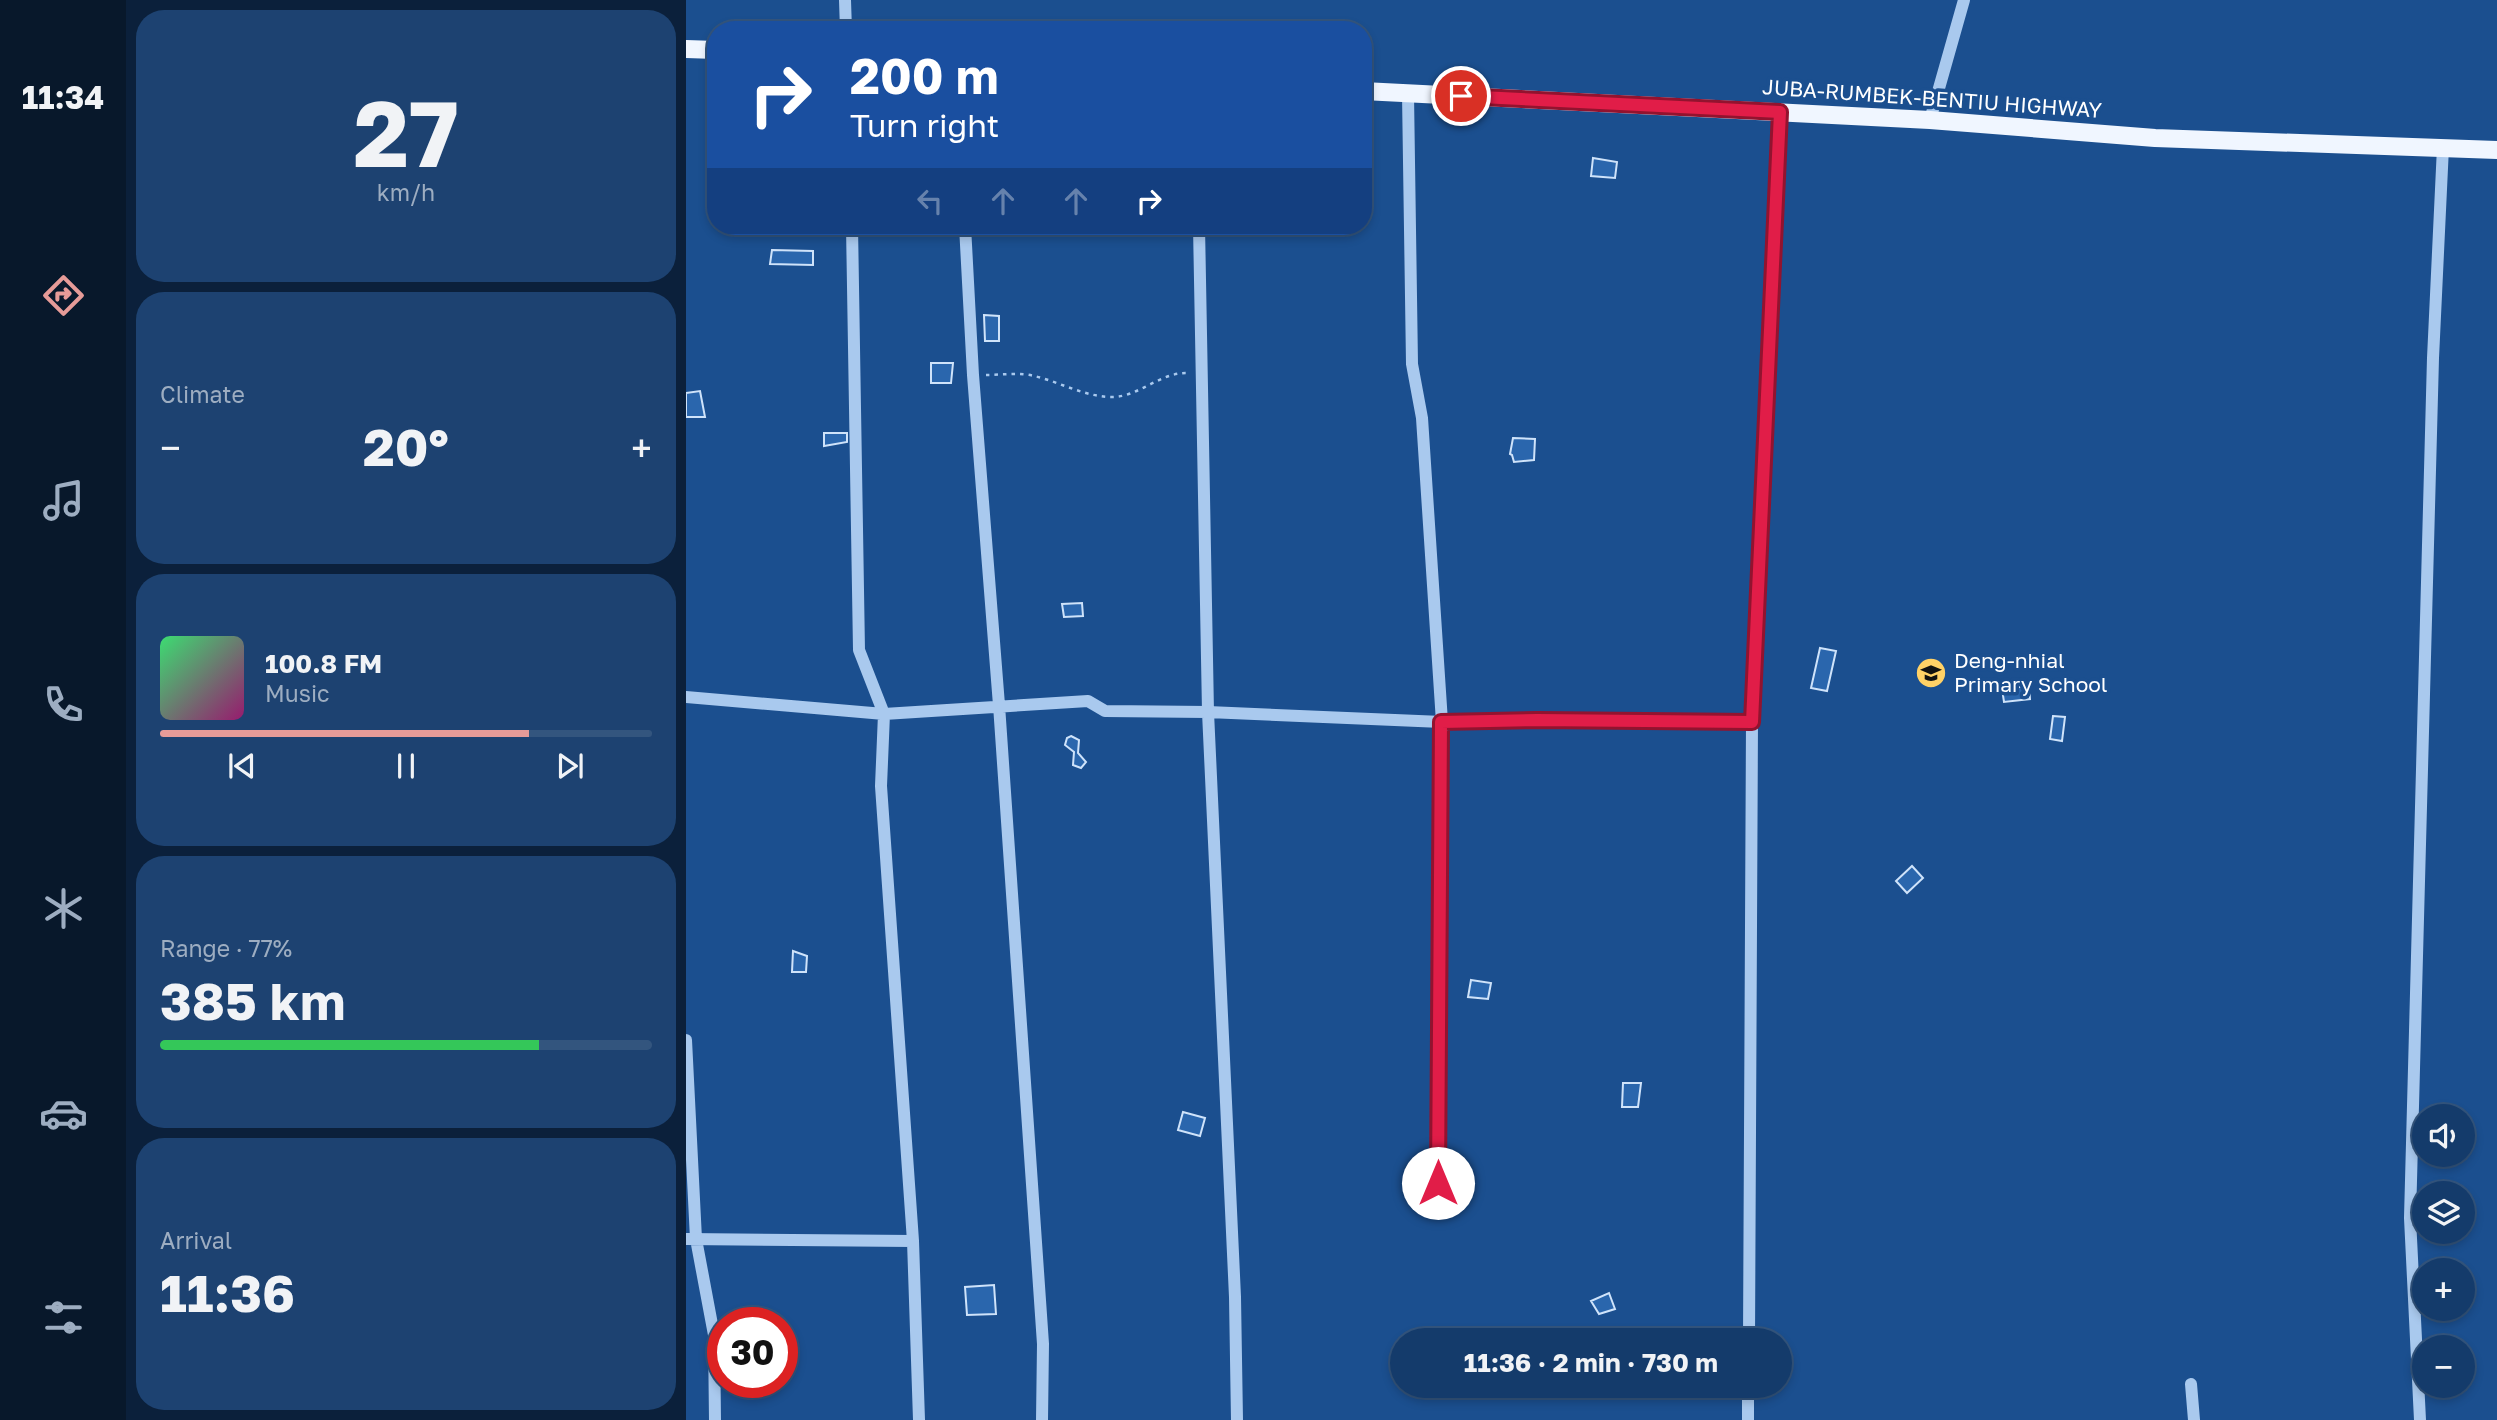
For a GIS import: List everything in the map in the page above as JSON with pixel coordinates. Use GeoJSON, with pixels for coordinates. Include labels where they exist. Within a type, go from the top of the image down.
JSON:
{"type":"FeatureCollection","features":[{"type":"Feature","properties":{"kind":"main road"},"geometry":{"type":"LineString","coordinates":[[686,49],[707,50]]}},
{"type":"Feature","properties":{"kind":"main road","name":"JUBA-RUMBEK-BENTIU HIGHWAY"},"geometry":{"type":"LineString","coordinates":[[1372,92],[1930,120],[2155,138],[2497,150]]}},
{"type":"Feature","properties":{"kind":"street"},"geometry":{"type":"LineString","coordinates":[[845,0],[846,21]]}},
{"type":"Feature","properties":{"kind":"street"},"geometry":{"type":"LineString","coordinates":[[1930,120],[1964,0]]}},
{"type":"Feature","properties":{"kind":"street"},"geometry":{"type":"LineString","coordinates":[[1408,94],[1412,364],[1422,418],[1441,722],[1438,1183]]}},
{"type":"Feature","properties":{"kind":"street"},"geometry":{"type":"LineString","coordinates":[[1749,1328],[1752,722],[1780,112]]}},
{"type":"Feature","properties":{"kind":"street"},"geometry":{"type":"LineString","coordinates":[[2420,1420],[2410,1218],[2432,386],[2443,147]]}},
{"type":"Feature","properties":{"kind":"street"},"geometry":{"type":"LineString","coordinates":[[852,235],[859,650],[884,714],[881,786],[913,1241],[919,1420]]}},
{"type":"Feature","properties":{"kind":"street"},"geometry":{"type":"LineString","coordinates":[[965,235],[973,375],[999,705],[1043,1344],[1042,1420]]}},
{"type":"Feature","properties":{"kind":"street"},"geometry":{"type":"LineString","coordinates":[[1199,235],[1208,712],[1235,1297],[1237,1420]]}},
{"type":"Feature","properties":{"kind":"street"},"geometry":{"type":"LineString","coordinates":[[686,697],[884,714],[1088,701],[1105,711],[1208,712],[1441,722],[1752,722]]}},
{"type":"Feature","properties":{"kind":"street"},"geometry":{"type":"LineString","coordinates":[[686,1040],[691,1239],[714,1335],[715,1420]]}},
{"type":"Feature","properties":{"kind":"street"},"geometry":{"type":"LineString","coordinates":[[691,1239],[913,1241]]}},
{"type":"Feature","properties":{"kind":"street"},"geometry":{"type":"LineString","coordinates":[[2191,1384],[2194,1420]]}},
{"type":"Feature","properties":{"kind":"street"},"geometry":{"type":"LineString","coordinates":[[1748,1398],[1748,1420]]}},
{"type":"Feature","properties":{"kind":"path"},"geometry":{"type":"LineString","coordinates":[[973,375],[1032,375],[1078,391],[1113,398],[1141,389],[1174,373],[1202,373]]}},
{"type":"Feature","properties":{"kind":"building"},"geometry":{"type":"Polygon","coordinates":[[[1593,158],[1617,162],[1615,178],[1591,176],[1593,158]]]}},
{"type":"Feature","properties":{"kind":"building"},"geometry":{"type":"Polygon","coordinates":[[[772,250],[813,251],[813,265],[770,264],[772,250]]]}},
{"type":"Feature","properties":{"kind":"building"},"geometry":{"type":"Polygon","coordinates":[[[984,315],[999,316],[999,341],[985,341],[984,315]]]}},
{"type":"Feature","properties":{"kind":"building"},"geometry":{"type":"Polygon","coordinates":[[[931,363],[953,363],[951,383],[931,383],[931,363]]]}},
{"type":"Feature","properties":{"kind":"building"},"geometry":{"type":"Polygon","coordinates":[[[700,391],[705,417],[686,417],[686,393],[700,391]]]}},
{"type":"Feature","properties":{"kind":"building"},"geometry":{"type":"Polygon","coordinates":[[[824,433],[847,433],[847,442],[824,446],[824,433]]]}},
{"type":"Feature","properties":{"kind":"building"},"geometry":{"type":"Polygon","coordinates":[[[1513,438],[1535,439],[1534,460],[1514,462],[1510,454],[1513,438]]]}},
{"type":"Feature","properties":{"kind":"building"},"geometry":{"type":"Polygon","coordinates":[[[1082,603],[1083,616],[1064,617],[1062,604],[1082,603]]]}},
{"type":"Feature","properties":{"kind":"building"},"geometry":{"type":"Polygon","coordinates":[[[1820,648],[1836,651],[1827,691],[1811,688],[1820,648]]]}},
{"type":"Feature","properties":{"kind":"building"},"geometry":{"type":"Polygon","coordinates":[[[2029,686],[2030,699],[2004,702],[2002,689],[2029,686]]]}},
{"type":"Feature","properties":{"kind":"building"},"geometry":{"type":"Polygon","coordinates":[[[2053,716],[2065,717],[2062,741],[2050,739],[2053,716]]]}},
{"type":"Feature","properties":{"kind":"building"},"geometry":{"type":"Polygon","coordinates":[[[1071,736],[1079,740],[1078,753],[1086,762],[1081,768],[1073,765],[1074,752],[1065,745],[1067,738],[1071,736]]]}},
{"type":"Feature","properties":{"kind":"building"},"geometry":{"type":"Polygon","coordinates":[[[1912,866],[1923,878],[1907,893],[1896,881],[1912,866]]]}},
{"type":"Feature","properties":{"kind":"building"},"geometry":{"type":"Polygon","coordinates":[[[793,951],[807,956],[806,972],[792,972],[793,951]]]}},
{"type":"Feature","properties":{"kind":"building"},"geometry":{"type":"Polygon","coordinates":[[[1471,980],[1491,983],[1488,999],[1468,997],[1471,980]]]}},
{"type":"Feature","properties":{"kind":"building"},"geometry":{"type":"Polygon","coordinates":[[[1623,1083],[1641,1083],[1638,1107],[1622,1107],[1623,1083]]]}},
{"type":"Feature","properties":{"kind":"building"},"geometry":{"type":"Polygon","coordinates":[[[1183,1112],[1205,1118],[1200,1136],[1178,1130],[1183,1112]]]}},
{"type":"Feature","properties":{"kind":"building"},"geometry":{"type":"Polygon","coordinates":[[[994,1285],[996,1314],[967,1315],[965,1287],[994,1285]]]}},
{"type":"Feature","properties":{"kind":"building"},"geometry":{"type":"Polygon","coordinates":[[[1609,1293],[1615,1309],[1599,1314],[1591,1301],[1609,1293]]]}},
{"type":"Feature","properties":{"kind":"place","name":"Deng-nhial Primary School"},"geometry":{"type":"Point","coordinates":[1931,673]}},
{"type":"Feature","properties":{"kind":"route"},"geometry":{"type":"LineString","coordinates":[[1438,1183],[1441,722],[1752,722],[1780,112],[1461,96]]}}]}
